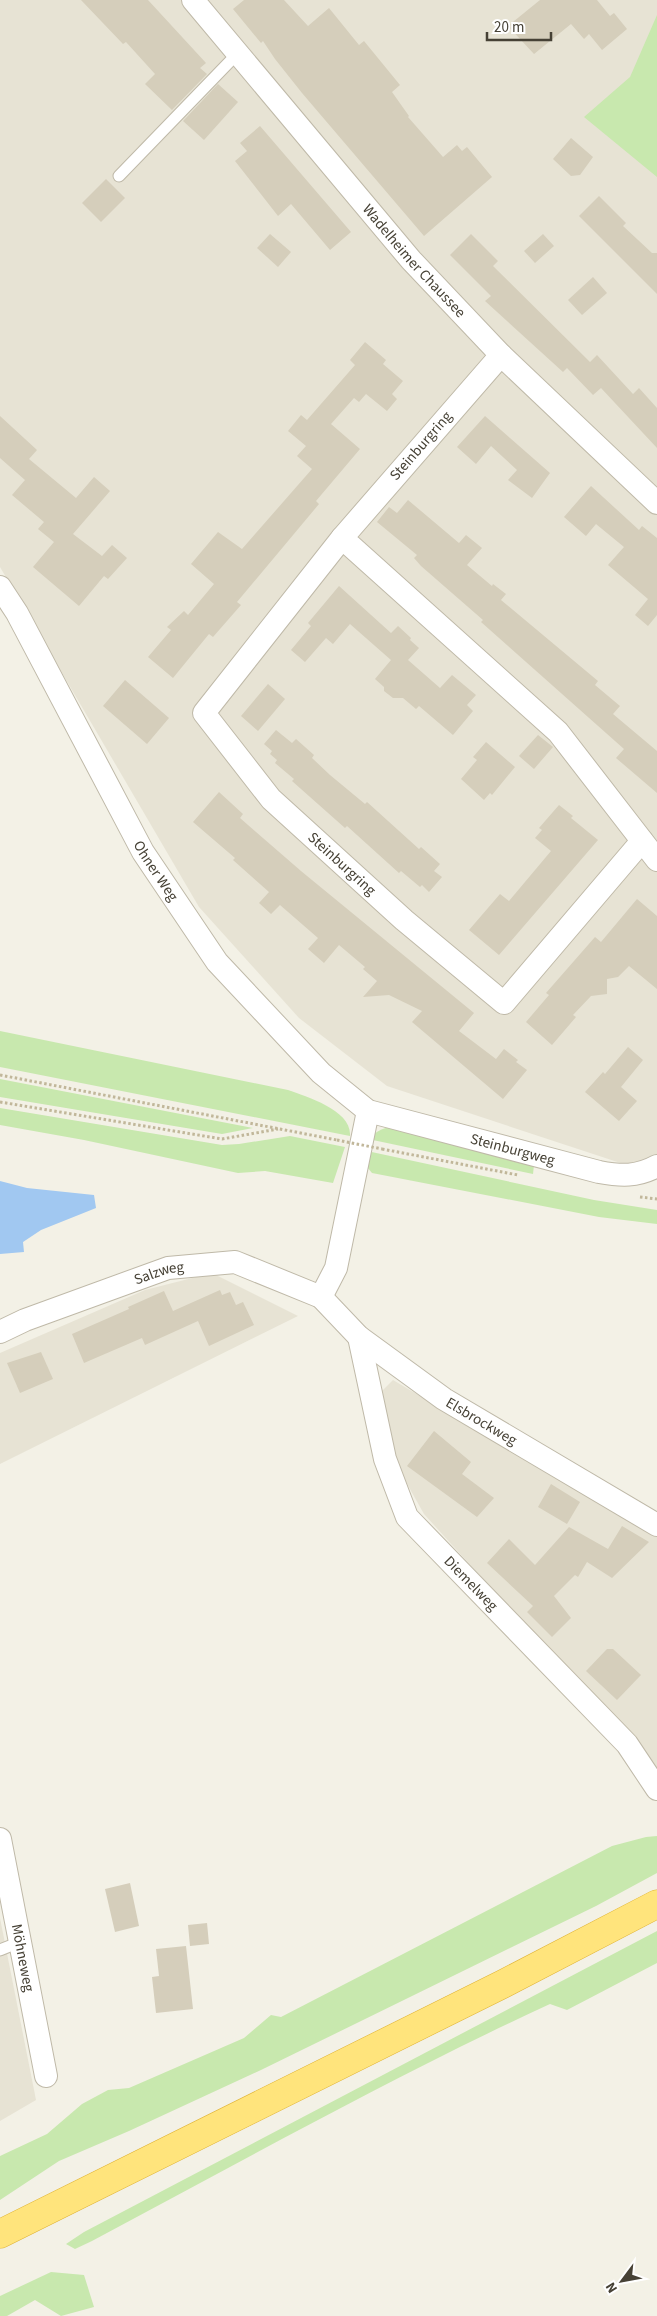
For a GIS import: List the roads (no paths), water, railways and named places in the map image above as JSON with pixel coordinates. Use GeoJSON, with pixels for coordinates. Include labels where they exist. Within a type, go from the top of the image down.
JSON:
{"type":"FeatureCollection","features":[{"type":"Feature","properties":{"kind":"highway"},"geometry":{"type":"LineString","coordinates":[[0,2234],[485,1993],[657,1904]]}},
{"type":"Feature","properties":{"kind":"street","name":"Wadelheimer Chaussee"},"geometry":{"type":"LineString","coordinates":[[194,0],[411,260],[501,355],[657,503]]}},
{"type":"Feature","properties":{"kind":"street","name":"Steinburgring"},"geometry":{"type":"LineString","coordinates":[[501,355],[342,538],[204,713],[270,799],[404,920],[504,1003],[642,841]]}},
{"type":"Feature","properties":{"kind":"street"},"geometry":{"type":"LineString","coordinates":[[342,538],[558,732],[657,860]]}},
{"type":"Feature","properties":{"kind":"street","name":"Ohner Weg"},"geometry":{"type":"LineString","coordinates":[[0,586],[142,852],[217,962],[321,1073],[368,1111]]}},
{"type":"Feature","properties":{"kind":"street"},"geometry":{"type":"LineString","coordinates":[[321,1297],[336,1268],[368,1111]]}},
{"type":"Feature","properties":{"kind":"street","name":"Steinburgweg"},"geometry":{"type":"LineString","coordinates":[[368,1111],[599,1172],[625,1177],[657,1166]]}},
{"type":"Feature","properties":{"kind":"street","name":"Salzweg"},"geometry":{"type":"LineString","coordinates":[[0,1332],[24,1320],[168,1268],[235,1262],[321,1297]]}},
{"type":"Feature","properties":{"kind":"street","name":"Elsbrockweg"},"geometry":{"type":"LineString","coordinates":[[321,1297],[359,1337],[444,1399],[657,1525]]}},
{"type":"Feature","properties":{"kind":"street","name":"Diemelweg"},"geometry":{"type":"LineString","coordinates":[[359,1337],[385,1459],[407,1516],[627,1744],[657,1789]]}},
{"type":"Feature","properties":{"kind":"street","name":"Möhneweg"},"geometry":{"type":"LineString","coordinates":[[0,1839],[10,1946],[46,2076]]}},
{"type":"Feature","properties":{"kind":"lane"},"geometry":{"type":"LineString","coordinates":[[118,176],[238,54]]}},
{"type":"Feature","properties":{"kind":"water"},"geometry":{"type":"Polygon","coordinates":[[[0,1181],[27,1188],[94,1195],[96,1208],[41,1230],[23,1242],[24,1252],[0,1254],[0,1181]]]}}]}
